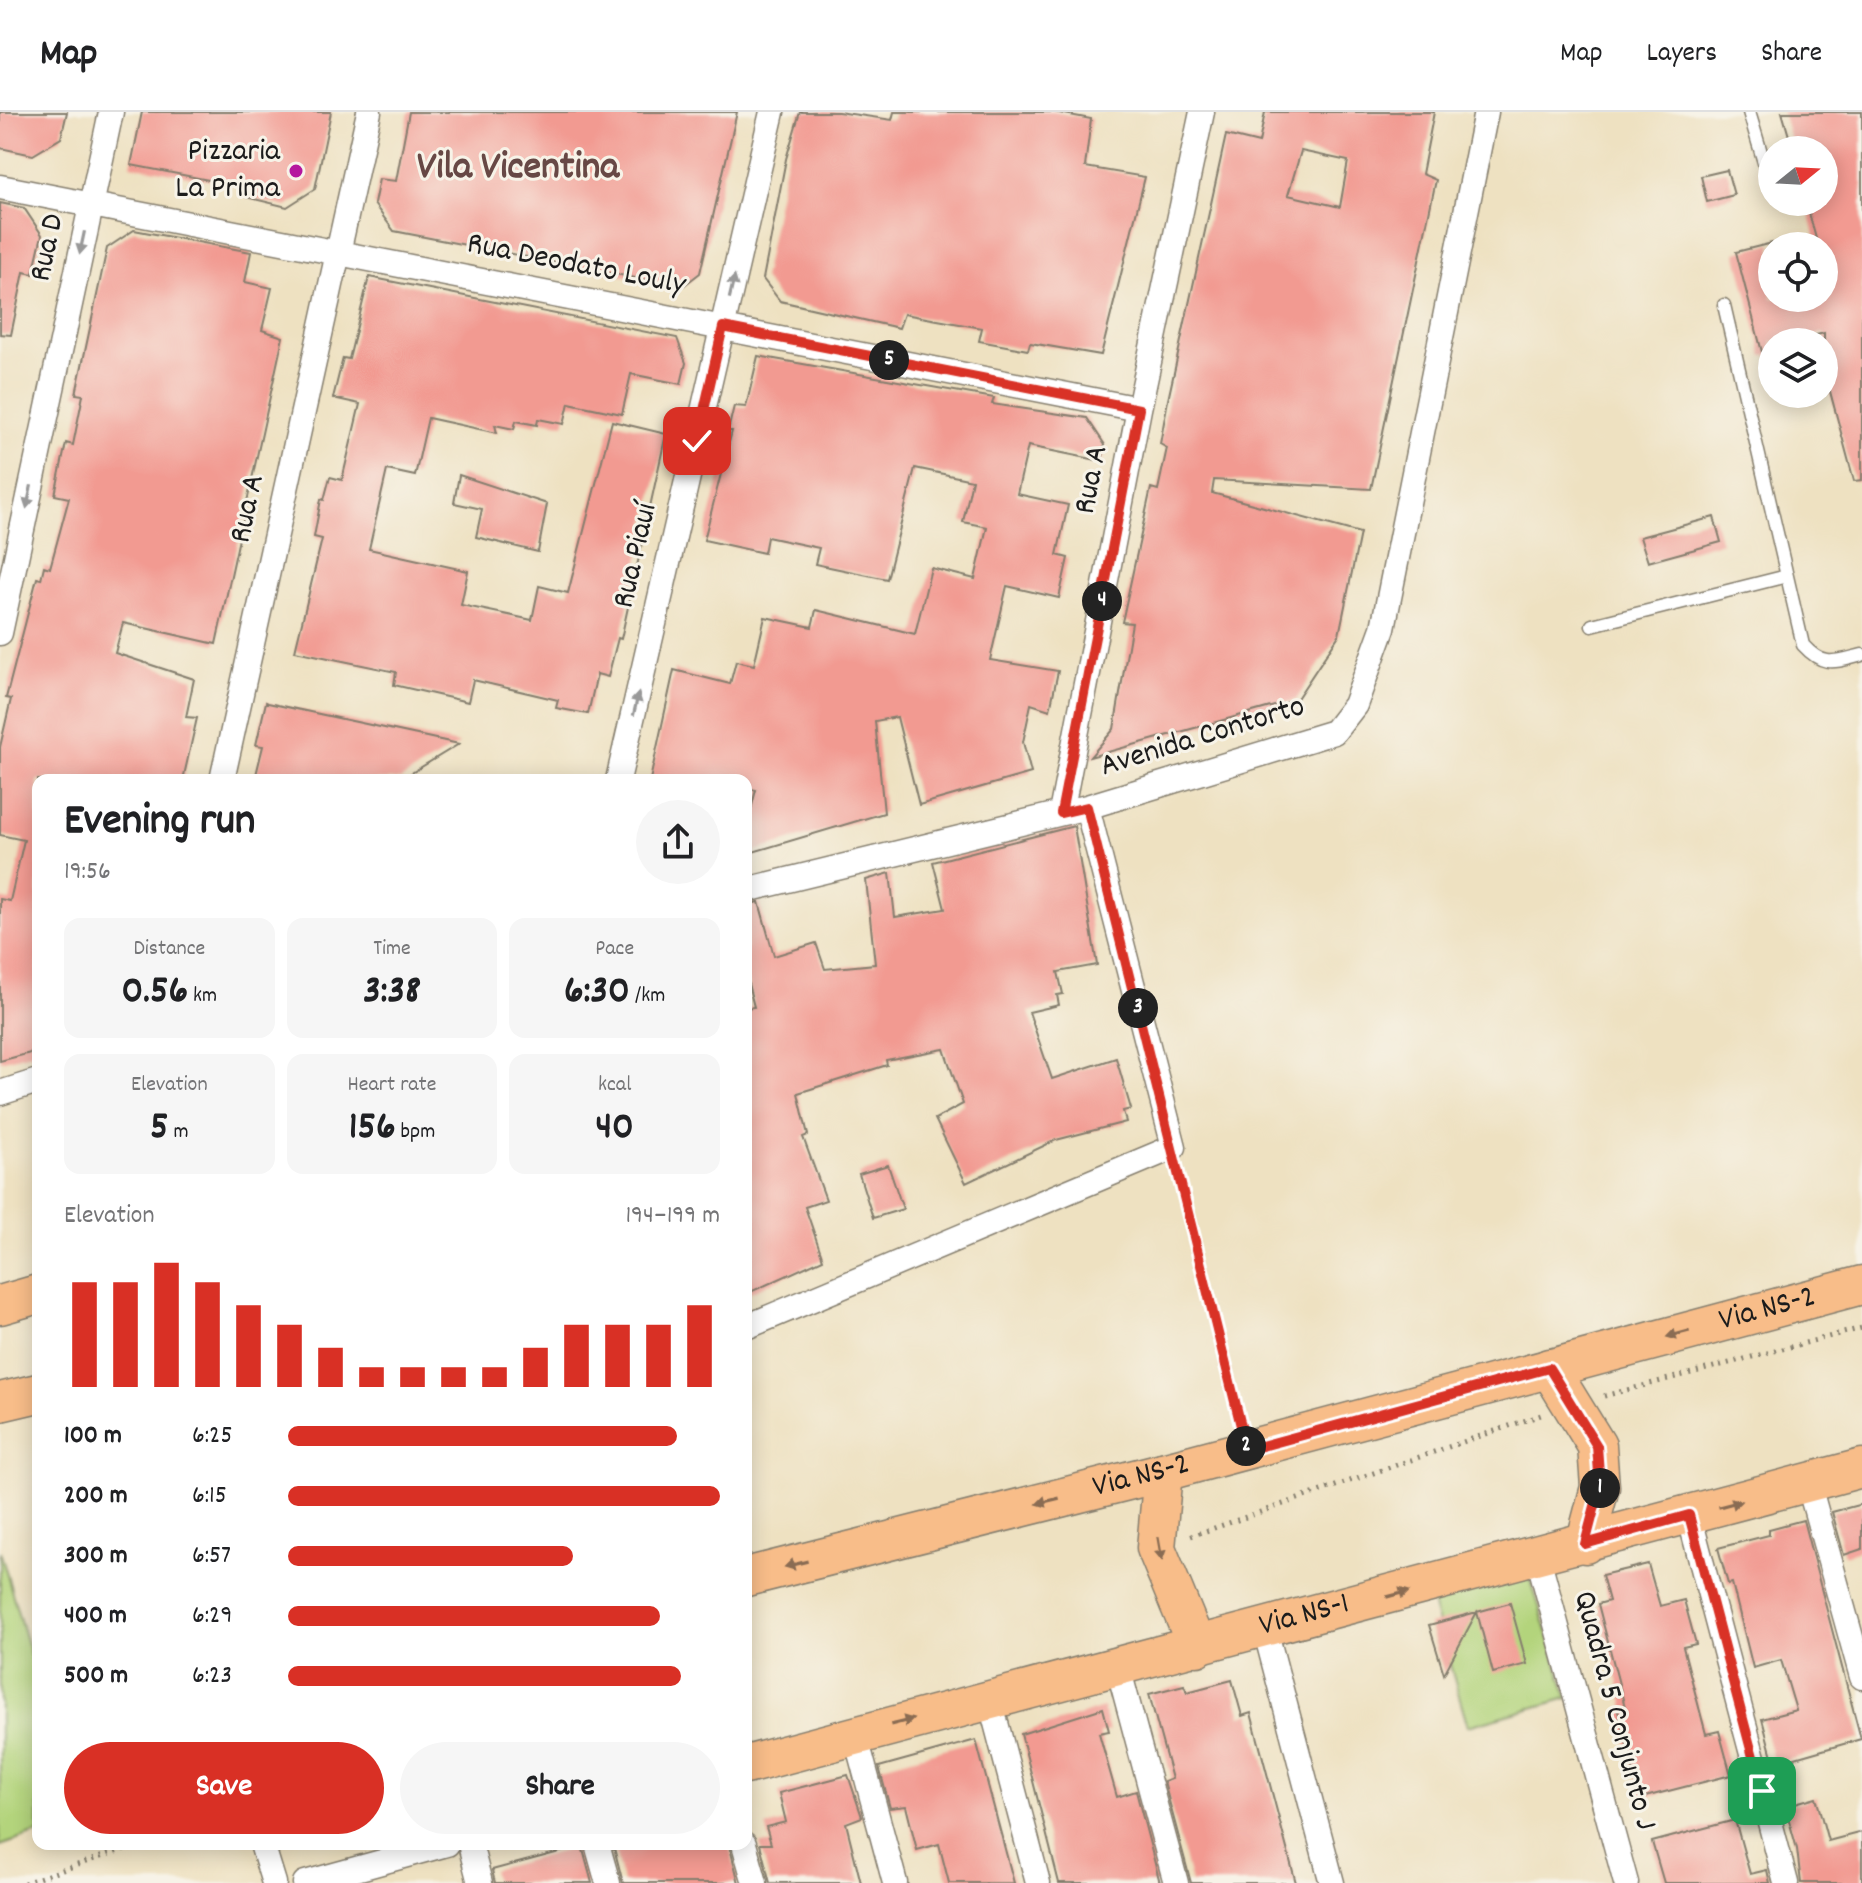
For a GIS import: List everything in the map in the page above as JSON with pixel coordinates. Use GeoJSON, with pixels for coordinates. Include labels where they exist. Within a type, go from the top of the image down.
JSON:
{"type":"FeatureCollection","features":[{"type":"Feature","properties":{"kind":"main road","name":"Via NS-2"},"geometry":{"type":"LineString","coordinates":[[752,1575],[1163,1472],[1862,1285]]}},
{"type":"Feature","properties":{"kind":"main road"},"geometry":{"type":"LineString","coordinates":[[0,1305],[32,1296]]}},
{"type":"Feature","properties":{"kind":"main road"},"geometry":{"type":"LineString","coordinates":[[1549,1368],[1597,1446],[1600,1487],[1585,1544]]}},
{"type":"Feature","properties":{"kind":"main road"},"geometry":{"type":"LineString","coordinates":[[0,1402],[32,1394]]}},
{"type":"Feature","properties":{"kind":"main road","name":"Via NS-1"},"geometry":{"type":"LineString","coordinates":[[752,1763],[1538,1557],[1862,1468]]}},
{"type":"Feature","properties":{"kind":"main road"},"geometry":{"type":"LineString","coordinates":[[1163,1472],[1156,1548],[1197,1647]]}},
{"type":"Feature","properties":{"kind":"street","name":"Rua D"},"geometry":{"type":"LineString","coordinates":[[0,633],[111,112]]}},
{"type":"Feature","properties":{"kind":"street","name":"Rua A"},"geometry":{"type":"LineString","coordinates":[[223,774],[369,112]]}},
{"type":"Feature","properties":{"kind":"street","name":"Rua Piauí"},"geometry":{"type":"LineString","coordinates":[[619,774],[772,112]]}},
{"type":"Feature","properties":{"kind":"street","name":"Rua A"},"geometry":{"type":"LineString","coordinates":[[1061,813],[1139,409],[1202,112]]}},
{"type":"Feature","properties":{"kind":"street","name":"Avenida Contorto"},"geometry":{"type":"LineString","coordinates":[[752,889],[1087,807],[1334,732],[1355,705],[1383,628],[1486,112]]}},
{"type":"Feature","properties":{"kind":"street","name":"Rua Deodato Louly"},"geometry":{"type":"LineString","coordinates":[[0,187],[1139,409]]}},
{"type":"Feature","properties":{"kind":"street"},"geometry":{"type":"LineString","coordinates":[[752,1324],[1174,1147],[1087,807]]}},
{"type":"Feature","properties":{"kind":"street"},"geometry":{"type":"LineString","coordinates":[[0,1093],[32,1083]]}},
{"type":"Feature","properties":{"kind":"street"},"geometry":{"type":"LineString","coordinates":[[1808,1482],[1862,1677]]}},
{"type":"Feature","properties":{"kind":"street"},"geometry":{"type":"LineString","coordinates":[[1689,1515],[1786,1883]]}},
{"type":"Feature","properties":{"kind":"street","name":"Quadra 5 Conjunto J"},"geometry":{"type":"LineString","coordinates":[[1538,1557],[1626,1883]]}},
{"type":"Feature","properties":{"kind":"street"},"geometry":{"type":"LineString","coordinates":[[1265,1629],[1332,1883]]}},
{"type":"Feature","properties":{"kind":"street"},"geometry":{"type":"LineString","coordinates":[[1118,1667],[1176,1883]]}},
{"type":"Feature","properties":{"kind":"street"},"geometry":{"type":"LineString","coordinates":[[990,1700],[1038,1883]]}},
{"type":"Feature","properties":{"kind":"street"},"geometry":{"type":"LineString","coordinates":[[855,1734],[895,1883]]}},
{"type":"Feature","properties":{"kind":"street"},"geometry":{"type":"LineString","coordinates":[[264,1850],[274,1883]]}},
{"type":"Feature","properties":{"kind":"street"},"geometry":{"type":"LineString","coordinates":[[305,1883],[342,1878],[428,1850]]}},
{"type":"Feature","properties":{"kind":"street"},"geometry":{"type":"LineString","coordinates":[[472,1850],[480,1883]]}},
{"type":"Feature","properties":{"kind":"street"},"geometry":{"type":"LineString","coordinates":[[599,1850],[608,1883]]}},
{"type":"Feature","properties":{"kind":"street"},"geometry":{"type":"LineString","coordinates":[[746,1850],[755,1883]]}},
{"type":"Feature","properties":{"kind":"lane"},"geometry":{"type":"LineString","coordinates":[[1749,112],[1758,142]]}},
{"type":"Feature","properties":{"kind":"lane"},"geometry":{"type":"LineString","coordinates":[[1724,305],[1803,645],[1816,660],[1833,663],[1862,655]]}},
{"type":"Feature","properties":{"kind":"lane"},"geometry":{"type":"LineString","coordinates":[[1592,625],[1787,576]]}},
{"type":"Feature","properties":{"kind":"path"},"geometry":{"type":"LineString","coordinates":[[1174,1147],[1247,1450]]}},
{"type":"Feature","properties":{"kind":"path"},"geometry":{"type":"LineString","coordinates":[[1156,1548],[1571,1404],[1862,1328]]}},
{"type":"Feature","properties":{"kind":"path"},"geometry":{"type":"LineString","coordinates":[[24,1883],[121,1850]]}},
{"type":"Feature","properties":{"kind":"green space"},"geometry":{"type":"Polygon","coordinates":[[[0,1551],[32,1661],[32,1835],[0,1846],[0,1551]]]}},
{"type":"Feature","properties":{"kind":"green space"},"geometry":{"type":"Polygon","coordinates":[[[1528,1571],[1568,1698],[1468,1726],[1430,1597],[1528,1571]]]}},
{"type":"Feature","properties":{"kind":"building"},"geometry":{"type":"Polygon","coordinates":[[[0,112],[67,112],[61,138],[33,155],[0,148],[0,112]]]}},
{"type":"Feature","properties":{"kind":"building"},"geometry":{"type":"Polygon","coordinates":[[[142,112],[331,112],[315,189],[287,207],[246,197],[250,188],[131,165],[142,112]]]}},
{"type":"Feature","properties":{"kind":"building"},"geometry":{"type":"Polygon","coordinates":[[[409,112],[737,112],[700,273],[682,287],[394,231],[374,204],[379,179],[396,181],[409,112]]]}},
{"type":"Feature","properties":{"kind":"building"},"geometry":{"type":"Polygon","coordinates":[[[800,112],[838,112],[892,120],[894,112],[1054,112],[1091,119],[1085,167],[1145,177],[1101,355],[1030,343],[1028,350],[979,341],[982,328],[904,314],[899,328],[780,301],[763,279],[786,159],[800,112]]]}},
{"type":"Feature","properties":{"kind":"building"},"geometry":{"type":"Polygon","coordinates":[[[1265,112],[1434,112],[1422,174],[1436,180],[1371,489],[1214,480],[1212,493],[1360,533],[1339,635],[1296,700],[1090,757],[1114,729],[1132,623],[1122,622],[1151,488],[1158,490],[1167,448],[1160,444],[1168,400],[1226,135],[1259,143],[1265,112]],[[1301,151],[1288,195],[1340,207],[1348,161],[1301,151]]]}},
{"type":"Feature","properties":{"kind":"building"},"geometry":{"type":"Polygon","coordinates":[[[1782,112],[1862,112],[1862,480],[1854,481],[1834,408],[1838,408],[1838,328],[1758,328],[1758,337],[1736,252],[1758,246],[1758,312],[1838,312],[1838,232],[1814,232],[1810,216],[1838,216],[1838,136],[1789,136],[1782,112]]]}},
{"type":"Feature","properties":{"kind":"building"},"geometry":{"type":"Polygon","coordinates":[[[1727,170],[1734,195],[1707,202],[1701,176],[1727,170]]]}},
{"type":"Feature","properties":{"kind":"building"},"geometry":{"type":"Polygon","coordinates":[[[0,203],[24,208],[42,235],[33,274],[24,272],[11,335],[0,334],[0,203]]]}},
{"type":"Feature","properties":{"kind":"building"},"geometry":{"type":"Polygon","coordinates":[[[134,230],[251,252],[245,282],[272,288],[262,330],[283,337],[216,644],[123,623],[115,653],[194,679],[186,717],[197,718],[184,774],[32,774],[32,1053],[0,1061],[0,899],[10,901],[24,840],[0,835],[0,747],[11,699],[6,698],[37,578],[41,579],[44,566],[50,568],[69,498],[55,495],[66,443],[73,445],[83,395],[76,394],[107,248],[134,230]]]}},
{"type":"Feature","properties":{"kind":"building"},"geometry":{"type":"Polygon","coordinates":[[[369,277],[677,338],[686,363],[681,384],[631,374],[622,414],[569,403],[564,424],[538,419],[537,425],[516,421],[514,429],[495,425],[497,433],[428,418],[415,476],[387,470],[369,549],[468,571],[461,605],[532,620],[539,586],[568,593],[612,421],[666,434],[621,639],[618,638],[608,677],[597,674],[588,714],[556,708],[558,700],[473,680],[468,702],[394,685],[396,672],[295,651],[322,539],[314,537],[321,499],[324,500],[330,477],[342,480],[360,404],[333,398],[343,358],[349,359],[369,277]]]}},
{"type":"Feature","properties":{"kind":"building"},"geometry":{"type":"Polygon","coordinates":[[[758,356],[994,398],[992,404],[1087,418],[1105,445],[1102,461],[1028,446],[1017,494],[1068,505],[1057,555],[1068,558],[1059,598],[1007,586],[990,660],[1058,671],[1050,710],[1031,704],[1023,742],[1031,773],[919,805],[897,717],[875,721],[884,813],[752,852],[752,805],[756,790],[752,789],[752,774],[651,774],[674,670],[730,684],[736,661],[754,665],[765,617],[812,627],[816,610],[915,634],[931,568],[975,579],[987,527],[963,522],[972,480],[915,468],[887,579],[815,564],[819,548],[767,537],[764,553],[704,540],[732,431],[728,431],[734,406],[746,407],[758,356]]]}},
{"type":"Feature","properties":{"kind":"building"},"geometry":{"type":"Polygon","coordinates":[[[459,475],[547,504],[538,552],[476,537],[482,509],[454,503],[459,475]]]}},
{"type":"Feature","properties":{"kind":"building"},"geometry":{"type":"Polygon","coordinates":[[[1714,517],[1721,542],[1648,562],[1640,537],[1714,517]]]}},
{"type":"Feature","properties":{"kind":"building"},"geometry":{"type":"Polygon","coordinates":[[[266,702],[459,744],[410,774],[256,774],[263,746],[256,745],[266,702]]]}},
{"type":"Feature","properties":{"kind":"building"},"geometry":{"type":"Polygon","coordinates":[[[1074,826],[1097,965],[1058,972],[1063,994],[1057,995],[1059,1005],[1029,1012],[1052,1079],[1116,1058],[1131,1109],[1123,1111],[1126,1122],[1056,1140],[966,1183],[935,1119],[963,1104],[944,1049],[886,1060],[887,1065],[798,1093],[808,1135],[803,1137],[826,1200],[805,1207],[823,1259],[752,1291],[752,904],[759,902],[774,956],[816,943],[825,969],[875,964],[866,880],[890,873],[895,917],[945,909],[933,862],[1074,826]]]}},
{"type":"Feature","properties":{"kind":"building"},"geometry":{"type":"Polygon","coordinates":[[[888,1165],[903,1209],[873,1218],[859,1174],[888,1165]]]}},
{"type":"Feature","properties":{"kind":"building"},"geometry":{"type":"Polygon","coordinates":[[[1862,1504],[1862,1549],[1844,1555],[1832,1512],[1862,1504]]]}},
{"type":"Feature","properties":{"kind":"building"},"geometry":{"type":"Polygon","coordinates":[[[1803,1520],[1861,1739],[1774,1764],[1762,1719],[1796,1710],[1781,1660],[1753,1668],[1732,1583],[1728,1584],[1718,1548],[1769,1535],[1769,1529],[1803,1520]]]}},
{"type":"Feature","properties":{"kind":"building"},"geometry":{"type":"Polygon","coordinates":[[[1648,1564],[1660,1606],[1684,1600],[1696,1644],[1683,1647],[1706,1734],[1719,1731],[1731,1775],[1641,1798],[1618,1711],[1625,1707],[1598,1604],[1609,1601],[1602,1575],[1648,1564]]]}},
{"type":"Feature","properties":{"kind":"building"},"geometry":{"type":"Polygon","coordinates":[[[1510,1603],[1527,1664],[1493,1673],[1477,1612],[1444,1674],[1429,1625],[1510,1603]]]}},
{"type":"Feature","properties":{"kind":"building"},"geometry":{"type":"Polygon","coordinates":[[[1232,1680],[1242,1716],[1251,1713],[1296,1883],[1191,1883],[1164,1782],[1172,1779],[1149,1694],[1184,1685],[1187,1692],[1232,1680]]]}},
{"type":"Feature","properties":{"kind":"building"},"geometry":{"type":"Polygon","coordinates":[[[1103,1708],[1109,1731],[1099,1733],[1117,1797],[1136,1791],[1160,1883],[1059,1883],[1021,1734],[1103,1708]]]}},
{"type":"Feature","properties":{"kind":"building"},"geometry":{"type":"Polygon","coordinates":[[[976,1740],[1014,1883],[949,1883],[939,1844],[917,1850],[906,1806],[890,1808],[879,1767],[976,1740]]]}},
{"type":"Feature","properties":{"kind":"building"},"geometry":{"type":"Polygon","coordinates":[[[848,1775],[862,1817],[846,1823],[861,1883],[770,1883],[760,1844],[771,1844],[766,1827],[786,1822],[779,1793],[848,1775]]]}},
{"type":"Feature","properties":{"kind":"building"},"geometry":{"type":"Polygon","coordinates":[[[1816,1797],[1828,1841],[1862,1832],[1862,1883],[1801,1883],[1797,1849],[1785,1806],[1816,1797]]]}},
{"type":"Feature","properties":{"kind":"building"},"geometry":{"type":"Polygon","coordinates":[[[1735,1820],[1750,1874],[1767,1870],[1770,1883],[1664,1883],[1652,1842],[1735,1820]]]}},
{"type":"Feature","properties":{"kind":"building"},"geometry":{"type":"Polygon","coordinates":[[[567,1850],[583,1850],[592,1883],[495,1883],[492,1870],[567,1850]]]}},
{"type":"Feature","properties":{"kind":"building"},"geometry":{"type":"Polygon","coordinates":[[[615,1850],[731,1850],[739,1883],[623,1883],[615,1850]]]}},
{"type":"Feature","properties":{"kind":"place","name":"Pizzaria La Prima"},"geometry":{"type":"Point","coordinates":[296,171]}},
{"type":"Feature","properties":{"kind":"district","name":"Vila Vicentina"},"geometry":{"type":"Point","coordinates":[518,169]}},
{"type":"Feature","properties":{"kind":"route"},"geometry":{"type":"LineString","coordinates":[[697,441],[723,327],[1139,409],[1061,813],[1087,807],[1247,1450],[1549,1368],[1597,1446],[1600,1487],[1585,1544],[1689,1515],[1762,1791]]}}]}
